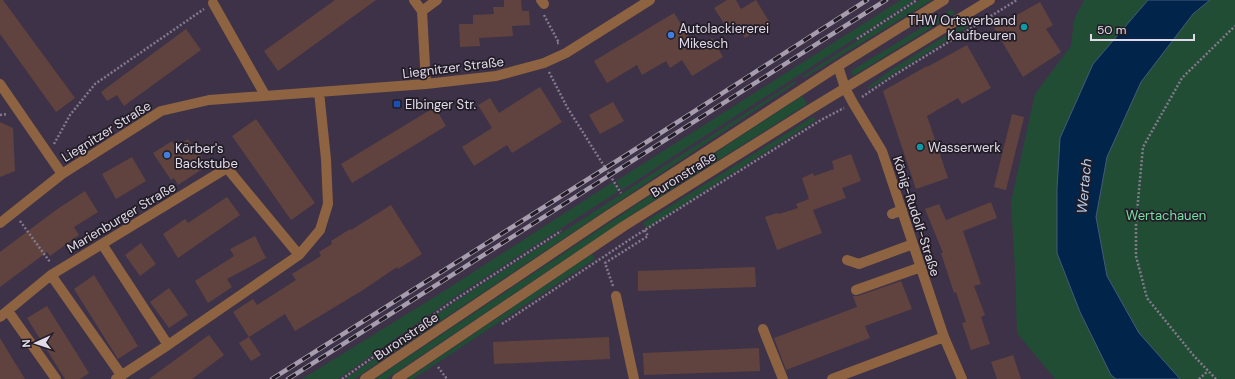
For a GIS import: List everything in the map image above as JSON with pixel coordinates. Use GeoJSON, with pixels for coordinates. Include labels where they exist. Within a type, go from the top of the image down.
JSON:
{"type":"FeatureCollection","features":[{"type":"Feature","properties":{"kind":"street"},"geometry":{"type":"LineString","coordinates":[[414,0],[422,11],[426,84]]}},
{"type":"Feature","properties":{"kind":"street"},"geometry":{"type":"LineString","coordinates":[[422,11],[437,0]]}},
{"type":"Feature","properties":{"kind":"street","name":"Liegnitzer Straße"},"geometry":{"type":"LineString","coordinates":[[0,223],[62,174],[161,111],[209,100],[426,84],[496,76],[544,63],[566,52],[650,0]]}},
{"type":"Feature","properties":{"kind":"street","name":"Buronstraße"},"geometry":{"type":"LineString","coordinates":[[365,379],[606,216],[838,66],[944,0]]}},
{"type":"Feature","properties":{"kind":"street","name":"Buronstraße"},"geometry":{"type":"LineString","coordinates":[[397,379],[624,226],[845,88],[990,0]]}},
{"type":"Feature","properties":{"kind":"street"},"geometry":{"type":"LineString","coordinates":[[213,4],[265,95]]}},
{"type":"Feature","properties":{"kind":"street","name":"König-Rudolf-Straße"},"geometry":{"type":"LineString","coordinates":[[838,66],[845,88],[882,151],[944,336],[962,379]]}},
{"type":"Feature","properties":{"kind":"street"},"geometry":{"type":"LineString","coordinates":[[0,84],[62,174]]}},
{"type":"Feature","properties":{"kind":"street"},"geometry":{"type":"LineString","coordinates":[[54,273],[119,377],[168,345],[299,255],[320,230],[328,204],[326,159],[319,92]]}},
{"type":"Feature","properties":{"kind":"street","name":"Marienburger Straße"},"geometry":{"type":"LineString","coordinates":[[4,314],[54,273],[227,168],[299,255]]}},
{"type":"Feature","properties":{"kind":"street"},"geometry":{"type":"LineString","coordinates":[[892,214],[902,210]]}},
{"type":"Feature","properties":{"kind":"street"},"geometry":{"type":"LineString","coordinates":[[102,244],[168,345]]}},
{"type":"Feature","properties":{"kind":"street"},"geometry":{"type":"LineString","coordinates":[[847,260],[859,264],[913,244]]}},
{"type":"Feature","properties":{"kind":"street"},"geometry":{"type":"LineString","coordinates":[[856,290],[921,267]]}},
{"type":"Feature","properties":{"kind":"street"},"geometry":{"type":"LineString","coordinates":[[616,296],[634,379]]}},
{"type":"Feature","properties":{"kind":"street"},"geometry":{"type":"LineString","coordinates":[[4,314],[56,379]]}},
{"type":"Feature","properties":{"kind":"street"},"geometry":{"type":"LineString","coordinates":[[763,329],[783,379]]}},
{"type":"Feature","properties":{"kind":"street"},"geometry":{"type":"LineString","coordinates":[[832,379],[944,336]]}},
{"type":"Feature","properties":{"kind":"path"},"geometry":{"type":"LineString","coordinates":[[496,328],[632,238],[821,120],[853,103],[893,76],[1017,0]]}},
{"type":"Feature","properties":{"kind":"path"},"geometry":{"type":"LineString","coordinates":[[542,2],[544,17],[559,42],[552,46]]}},
{"type":"Feature","properties":{"kind":"path"},"geometry":{"type":"LineString","coordinates":[[48,154],[70,115],[95,84],[213,4]]}},
{"type":"Feature","properties":{"kind":"path"},"geometry":{"type":"LineString","coordinates":[[1216,379],[1194,356],[1147,298],[1136,256],[1136,222],[1143,146],[1182,78],[1235,26]]}},
{"type":"Feature","properties":{"kind":"path"},"geometry":{"type":"LineString","coordinates":[[544,63],[567,107],[599,158]]}},
{"type":"Feature","properties":{"kind":"path"},"geometry":{"type":"LineString","coordinates":[[13,213],[54,273]]}},
{"type":"Feature","properties":{"kind":"path"},"geometry":{"type":"LineString","coordinates":[[616,296],[606,263],[648,236]]}},
{"type":"Feature","properties":{"kind":"path"},"geometry":{"type":"LineString","coordinates":[[432,371],[444,363]]}},
{"type":"Feature","properties":{"kind":"path"},"geometry":{"type":"LineString","coordinates":[[438,367],[448,379]]}},
{"type":"Feature","properties":{"kind":"path"},"geometry":{"type":"LineString","coordinates":[[1199,379],[1208,371]]}},
{"type":"Feature","properties":{"kind":"green space"},"geometry":{"type":"Polygon","coordinates":[[[901,0],[914,0],[622,190],[616,181],[901,0]]]}},
{"type":"Feature","properties":{"kind":"green space"},"geometry":{"type":"Polygon","coordinates":[[[920,0],[932,0],[804,78],[803,76],[920,0]]]}},
{"type":"Feature","properties":{"kind":"green space"},"geometry":{"type":"Polygon","coordinates":[[[1084,0],[1148,0],[1143,5],[1057,253],[1080,312],[1111,375],[1116,379],[1055,379],[1017,333],[1011,202],[1035,94],[1071,46],[1074,20],[1084,0]]]}},
{"type":"Feature","properties":{"kind":"green space","name":"Wertachauen"},"geometry":{"type":"Polygon","coordinates":[[[1210,0],[1235,0],[1235,379],[1180,379],[1139,333],[1107,276],[1096,217],[1107,157],[1141,82],[1193,14],[1210,0]]]}},
{"type":"Feature","properties":{"kind":"green space"},"geometry":{"type":"Polygon","coordinates":[[[952,9],[955,13],[853,76],[851,71],[952,9]]]}},
{"type":"Feature","properties":{"kind":"green space"},"geometry":{"type":"Polygon","coordinates":[[[966,23],[968,27],[869,89],[868,87],[891,70],[966,23]]]}},
{"type":"Feature","properties":{"kind":"green space"},"geometry":{"type":"Polygon","coordinates":[[[795,81],[796,83],[354,379],[345,379],[455,302],[795,81]]]}},
{"type":"Feature","properties":{"kind":"green space"},"geometry":{"type":"Polygon","coordinates":[[[802,96],[807,104],[636,212],[386,379],[375,379],[633,207],[802,96]]]}},
{"type":"Feature","properties":{"kind":"green space"},"geometry":{"type":"Polygon","coordinates":[[[813,117],[816,120],[646,228],[643,223],[813,117]]]}},
{"type":"Feature","properties":{"kind":"green space"},"geometry":{"type":"Polygon","coordinates":[[[613,182],[619,191],[453,298],[338,379],[302,379],[444,291],[613,182]]]}},
{"type":"Feature","properties":{"kind":"green space"},"geometry":{"type":"Polygon","coordinates":[[[592,254],[595,259],[413,379],[407,379],[592,254]]]}},
{"type":"Feature","properties":{"kind":"water","name":"Wertach"},"geometry":{"type":"Polygon","coordinates":[[[1148,0],[1210,0],[1193,14],[1141,82],[1107,157],[1096,217],[1107,276],[1139,333],[1180,379],[1116,379],[1111,375],[1080,312],[1057,253],[1057,189],[1060,138],[1093,64],[1148,0]]]}},
{"type":"Feature","properties":{"kind":"building"},"geometry":{"type":"Polygon","coordinates":[[[0,0],[3,0],[75,98],[56,112],[0,34],[0,0]]]}},
{"type":"Feature","properties":{"kind":"building"},"geometry":{"type":"Polygon","coordinates":[[[335,0],[376,0],[278,71],[264,51],[335,0]]]}},
{"type":"Feature","properties":{"kind":"building"},"geometry":{"type":"Polygon","coordinates":[[[504,0],[521,0],[522,11],[529,11],[530,25],[512,26],[513,36],[479,38],[480,46],[460,47],[459,24],[473,24],[473,15],[494,14],[493,7],[504,7],[504,0]]]}},
{"type":"Feature","properties":{"kind":"building"},"geometry":{"type":"Polygon","coordinates":[[[727,0],[736,0],[741,9],[756,0],[770,23],[745,38],[736,23],[727,28],[714,8],[727,0]]]}},
{"type":"Feature","properties":{"kind":"building"},"geometry":{"type":"Polygon","coordinates":[[[1040,2],[1053,25],[1046,29],[1061,52],[1023,77],[994,28],[1040,2]]]}},
{"type":"Feature","properties":{"kind":"building"},"geometry":{"type":"Polygon","coordinates":[[[674,13],[696,48],[712,38],[723,57],[692,76],[682,60],[670,68],[666,61],[642,75],[637,65],[607,83],[594,61],[674,13]]]}},
{"type":"Feature","properties":{"kind":"building"},"geometry":{"type":"Polygon","coordinates":[[[186,29],[201,50],[124,106],[117,95],[107,101],[101,92],[186,29]]]}},
{"type":"Feature","properties":{"kind":"building","name":"Wasserwerk"},"geometry":{"type":"Polygon","coordinates":[[[967,45],[991,88],[962,104],[958,98],[927,116],[948,178],[916,189],[883,91],[967,45]]]}},
{"type":"Feature","properties":{"kind":"building"},"geometry":{"type":"Polygon","coordinates":[[[540,87],[562,122],[512,153],[507,145],[474,166],[462,147],[492,128],[478,105],[490,98],[499,113],[540,87]]]}},
{"type":"Feature","properties":{"kind":"building"},"geometry":{"type":"Polygon","coordinates":[[[613,102],[624,121],[600,134],[589,115],[613,102]]]}},
{"type":"Feature","properties":{"kind":"building"},"geometry":{"type":"Polygon","coordinates":[[[435,107],[446,126],[352,183],[341,164],[435,107]]]}},
{"type":"Feature","properties":{"kind":"building"},"geometry":{"type":"Polygon","coordinates":[[[1012,114],[1024,117],[1006,190],[994,187],[1012,114]]]}},
{"type":"Feature","properties":{"kind":"building"},"geometry":{"type":"Polygon","coordinates":[[[256,119],[315,203],[291,220],[232,136],[256,119]]]}},
{"type":"Feature","properties":{"kind":"building"},"geometry":{"type":"Polygon","coordinates":[[[0,122],[13,128],[15,171],[0,177],[0,122]]]}},
{"type":"Feature","properties":{"kind":"building"},"geometry":{"type":"Polygon","coordinates":[[[188,139],[194,149],[196,148],[207,166],[178,185],[174,178],[171,180],[153,153],[172,141],[176,147],[188,139]]]}},
{"type":"Feature","properties":{"kind":"building"},"geometry":{"type":"Polygon","coordinates":[[[851,154],[861,181],[842,188],[846,198],[813,210],[822,233],[777,250],[765,217],[798,208],[796,204],[809,199],[802,178],[813,173],[814,176],[834,169],[832,161],[851,154]]]}},
{"type":"Feature","properties":{"kind":"building"},"geometry":{"type":"Polygon","coordinates":[[[132,157],[146,181],[116,199],[102,174],[132,157]]]}},
{"type":"Feature","properties":{"kind":"building"},"geometry":{"type":"Polygon","coordinates":[[[85,191],[98,212],[74,227],[79,235],[50,256],[47,252],[0,287],[0,252],[56,210],[85,191]]]}},
{"type":"Feature","properties":{"kind":"building"},"geometry":{"type":"Polygon","coordinates":[[[227,197],[240,215],[178,258],[163,234],[185,219],[188,223],[227,197]]]}},
{"type":"Feature","properties":{"kind":"building"},"geometry":{"type":"Polygon","coordinates":[[[991,202],[997,218],[963,231],[981,284],[974,286],[985,315],[981,317],[990,344],[971,350],[962,323],[966,322],[956,292],[954,293],[941,253],[943,253],[925,209],[939,204],[946,220],[991,202]]]}},
{"type":"Feature","properties":{"kind":"building"},"geometry":{"type":"Polygon","coordinates":[[[391,205],[422,254],[398,269],[397,267],[363,290],[295,331],[285,314],[249,337],[233,312],[253,299],[257,305],[296,280],[292,274],[321,256],[319,252],[332,244],[331,241],[391,205]]]}},
{"type":"Feature","properties":{"kind":"building"},"geometry":{"type":"Polygon","coordinates":[[[255,236],[266,258],[227,279],[232,287],[208,303],[195,281],[234,256],[230,249],[255,236]]]}},
{"type":"Feature","properties":{"kind":"building"},"geometry":{"type":"Polygon","coordinates":[[[141,243],[156,264],[140,276],[125,255],[141,243]]]}},
{"type":"Feature","properties":{"kind":"building"},"geometry":{"type":"Polygon","coordinates":[[[755,267],[756,287],[638,291],[638,271],[755,267]]]}},
{"type":"Feature","properties":{"kind":"building"},"geometry":{"type":"Polygon","coordinates":[[[94,275],[138,346],[118,359],[74,289],[94,275]]]}},
{"type":"Feature","properties":{"kind":"building"},"geometry":{"type":"Polygon","coordinates":[[[901,281],[912,309],[865,326],[870,338],[786,370],[774,338],[857,307],[853,296],[858,296],[901,281]]]}},
{"type":"Feature","properties":{"kind":"building"},"geometry":{"type":"Polygon","coordinates":[[[169,288],[188,315],[169,328],[150,302],[169,288]]]}},
{"type":"Feature","properties":{"kind":"building"},"geometry":{"type":"Polygon","coordinates":[[[47,306],[89,373],[80,379],[65,379],[27,318],[47,306]]]}},
{"type":"Feature","properties":{"kind":"building"},"geometry":{"type":"Polygon","coordinates":[[[209,335],[224,355],[192,379],[149,379],[209,335]]]}},
{"type":"Feature","properties":{"kind":"building"},"geometry":{"type":"Polygon","coordinates":[[[249,337],[261,355],[251,361],[239,343],[249,337]]]}},
{"type":"Feature","properties":{"kind":"building"},"geometry":{"type":"Polygon","coordinates":[[[609,337],[610,359],[494,364],[493,342],[609,337]]]}},
{"type":"Feature","properties":{"kind":"building"},"geometry":{"type":"Polygon","coordinates":[[[0,338],[12,358],[25,379],[0,379],[0,338]]]}},
{"type":"Feature","properties":{"kind":"building"},"geometry":{"type":"Polygon","coordinates":[[[759,348],[760,371],[644,375],[643,353],[759,348]]]}},
{"type":"Feature","properties":{"kind":"building"},"geometry":{"type":"Polygon","coordinates":[[[1013,355],[1021,379],[997,379],[991,362],[1013,355]]]}},
{"type":"Feature","properties":{"kind":"railway"},"geometry":{"type":"LineString","coordinates":[[272,379],[642,145],[867,0]]}},
{"type":"Feature","properties":{"kind":"railway"},"geometry":{"type":"LineString","coordinates":[[288,379],[886,0]]}},
{"type":"Feature","properties":{"kind":"place","name":"THW Ortsverband Kaufbeuren"},"geometry":{"type":"Point","coordinates":[1024,27]}},
{"type":"Feature","properties":{"kind":"place","name":"Autolackiererei Mikesch"},"geometry":{"type":"Point","coordinates":[671,35]}},
{"type":"Feature","properties":{"kind":"place","name":"Elbinger Str."},"geometry":{"type":"Point","coordinates":[397,104]}},
{"type":"Feature","properties":{"kind":"place","name":"Wasserwerk"},"geometry":{"type":"Point","coordinates":[920,147]}},
{"type":"Feature","properties":{"kind":"place","name":"Körber's Backstube"},"geometry":{"type":"Point","coordinates":[167,155]}}]}
